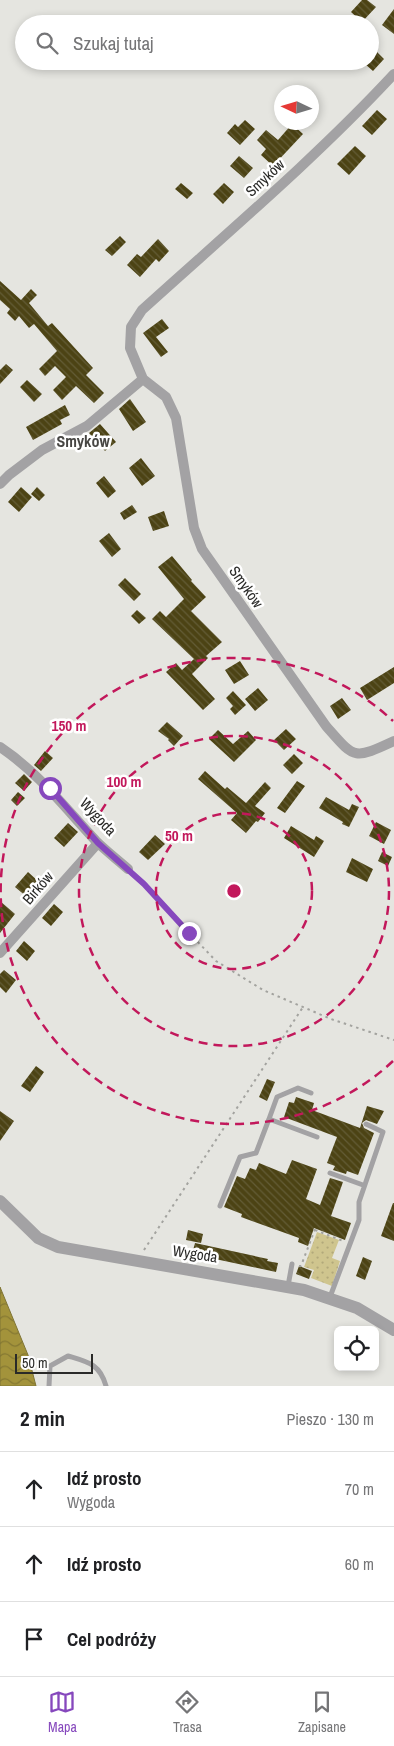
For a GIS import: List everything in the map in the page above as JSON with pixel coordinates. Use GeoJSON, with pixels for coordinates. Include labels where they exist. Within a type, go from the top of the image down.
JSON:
{"type":"FeatureCollection","features":[{"type":"Feature","properties":{"kind":"street","name":"Smyków"},"geometry":{"type":"LineString","coordinates":[[394,74],[362,109],[142,310],[130,327],[130,348],[143,379],[166,397],[176,418],[194,528],[202,549],[326,726],[348,751],[358,754],[365,753],[394,741]]}},
{"type":"Feature","properties":{"kind":"street"},"geometry":{"type":"LineString","coordinates":[[0,484],[42,450],[87,426],[143,379]]}},
{"type":"Feature","properties":{"kind":"street","name":"Wygoda"},"geometry":{"type":"LineString","coordinates":[[0,747],[20,761],[50,788],[98,843],[128,869]]}},
{"type":"Feature","properties":{"kind":"street","name":"Birków"},"geometry":{"type":"LineString","coordinates":[[0,953],[98,843]]}},
{"type":"Feature","properties":{"kind":"street","name":"Wygoda"},"geometry":{"type":"LineString","coordinates":[[0,1201],[38,1238],[58,1247],[288,1286],[357,1308],[394,1330]]}},
{"type":"Feature","properties":{"kind":"lane"},"geometry":{"type":"LineString","coordinates":[[220,1206],[240,1157],[256,1153],[277,1097],[298,1088],[311,1093]]}},
{"type":"Feature","properties":{"kind":"lane"},"geometry":{"type":"LineString","coordinates":[[269,1118],[317,1136]]}},
{"type":"Feature","properties":{"kind":"lane"},"geometry":{"type":"LineString","coordinates":[[330,1298],[359,1220],[359,1202],[384,1132],[366,1124]]}},
{"type":"Feature","properties":{"kind":"lane"},"geometry":{"type":"LineString","coordinates":[[330,1173],[364,1186]]}},
{"type":"Feature","properties":{"kind":"lane"},"geometry":{"type":"LineString","coordinates":[[288,1286],[292,1264]]}},
{"type":"Feature","properties":{"kind":"lane"},"geometry":{"type":"LineString","coordinates":[[49,1386],[50,1366],[68,1356],[92,1363],[103,1375],[106,1386]]}},
{"type":"Feature","properties":{"kind":"path"},"geometry":{"type":"LineString","coordinates":[[128,869],[216,961],[263,990],[330,1019],[394,1040]]}},
{"type":"Feature","properties":{"kind":"path"},"geometry":{"type":"LineString","coordinates":[[137,1260],[303,1007]]}},
{"type":"Feature","properties":{"kind":"path"},"geometry":{"type":"LineString","coordinates":[[299,1266],[301,1266],[315,1229],[350,1243]]}},
{"type":"Feature","properties":{"kind":"shaded area"},"geometry":{"type":"Polygon","coordinates":[[[317,1232],[339,1240],[332,1258],[340,1261],[332,1286],[311,1278],[314,1270],[304,1267],[317,1232]]]}},
{"type":"Feature","properties":{"kind":"water"},"geometry":{"type":"Polygon","coordinates":[[[0,1287],[28,1355],[36,1386],[0,1386],[0,1287]]]}},
{"type":"Feature","properties":{"kind":"building"},"geometry":{"type":"Polygon","coordinates":[[[362,0],[367,0],[376,7],[369,15],[354,15],[351,12],[362,0]]]}},
{"type":"Feature","properties":{"kind":"building"},"geometry":{"type":"Polygon","coordinates":[[[394,9],[394,34],[382,25],[394,9]]]}},
{"type":"Feature","properties":{"kind":"building"},"geometry":{"type":"Polygon","coordinates":[[[379,54],[384,59],[379,64],[379,54]]]}},
{"type":"Feature","properties":{"kind":"building"},"geometry":{"type":"Polygon","coordinates":[[[377,110],[387,119],[372,135],[362,126],[377,110]]]}},
{"type":"Feature","properties":{"kind":"building"},"geometry":{"type":"Polygon","coordinates":[[[245,120],[255,129],[240,145],[227,133],[235,124],[238,127],[245,120]]]}},
{"type":"Feature","properties":{"kind":"building"},"geometry":{"type":"Polygon","coordinates":[[[266,130],[278,140],[287,130],[299,130],[303,134],[273,166],[261,155],[266,149],[257,140],[266,130]]]}},
{"type":"Feature","properties":{"kind":"building"},"geometry":{"type":"Polygon","coordinates":[[[355,146],[366,156],[349,175],[337,164],[355,146]]]}},
{"type":"Feature","properties":{"kind":"building"},"geometry":{"type":"Polygon","coordinates":[[[239,156],[253,168],[244,178],[230,166],[239,156]]]}},
{"type":"Feature","properties":{"kind":"building"},"geometry":{"type":"Polygon","coordinates":[[[181,183],[193,193],[187,199],[175,189],[181,183]]]}},
{"type":"Feature","properties":{"kind":"building"},"geometry":{"type":"Polygon","coordinates":[[[224,183],[234,192],[223,204],[213,194],[224,183]]]}},
{"type":"Feature","properties":{"kind":"building"},"geometry":{"type":"Polygon","coordinates":[[[120,236],[126,242],[112,256],[105,250],[120,236]]]}},
{"type":"Feature","properties":{"kind":"building"},"geometry":{"type":"Polygon","coordinates":[[[158,239],[169,251],[159,262],[156,259],[140,277],[127,265],[137,254],[141,257],[158,239]]]}},
{"type":"Feature","properties":{"kind":"building"},"geometry":{"type":"Polygon","coordinates":[[[0,281],[21,300],[31,289],[37,295],[29,303],[48,326],[52,323],[93,368],[86,375],[104,393],[94,403],[76,386],[62,400],[53,390],[66,377],[55,366],[45,376],[39,369],[57,351],[34,324],[29,328],[19,316],[15,321],[7,313],[10,309],[0,300],[0,281]]]}},
{"type":"Feature","properties":{"kind":"building"},"geometry":{"type":"Polygon","coordinates":[[[162,319],[169,328],[156,337],[168,352],[161,357],[143,333],[162,319]]]}},
{"type":"Feature","properties":{"kind":"building"},"geometry":{"type":"Polygon","coordinates":[[[6,364],[13,370],[0,384],[0,370],[6,364]]]}},
{"type":"Feature","properties":{"kind":"building"},"geometry":{"type":"Polygon","coordinates":[[[27,380],[42,394],[34,402],[20,387],[27,380]]]}},
{"type":"Feature","properties":{"kind":"building"},"geometry":{"type":"Polygon","coordinates":[[[130,399],[146,422],[133,431],[119,409],[130,399]]]}},
{"type":"Feature","properties":{"kind":"building"},"geometry":{"type":"Polygon","coordinates":[[[65,405],[70,415],[60,420],[62,424],[33,440],[26,427],[65,405]]]}},
{"type":"Feature","properties":{"kind":"building"},"geometry":{"type":"Polygon","coordinates":[[[100,424],[116,442],[105,451],[89,433],[100,424]]]}},
{"type":"Feature","properties":{"kind":"building"},"geometry":{"type":"Polygon","coordinates":[[[141,458],[155,476],[142,486],[129,468],[141,458]]]}},
{"type":"Feature","properties":{"kind":"building"},"geometry":{"type":"Polygon","coordinates":[[[104,476],[116,491],[108,498],[96,483],[104,476]]]}},
{"type":"Feature","properties":{"kind":"building"},"geometry":{"type":"Polygon","coordinates":[[[21,487],[32,497],[19,512],[8,502],[21,487]]]}},
{"type":"Feature","properties":{"kind":"building"},"geometry":{"type":"Polygon","coordinates":[[[37,487],[45,495],[39,501],[31,494],[37,487]]]}},
{"type":"Feature","properties":{"kind":"building"},"geometry":{"type":"Polygon","coordinates":[[[132,505],[137,512],[124,520],[120,513],[132,505]]]}},
{"type":"Feature","properties":{"kind":"building"},"geometry":{"type":"Polygon","coordinates":[[[164,511],[169,526],[153,531],[148,517],[164,511]]]}},
{"type":"Feature","properties":{"kind":"building"},"geometry":{"type":"Polygon","coordinates":[[[109,533],[121,549],[112,557],[99,541],[109,533]]]}},
{"type":"Feature","properties":{"kind":"building"},"geometry":{"type":"Polygon","coordinates":[[[172,556],[206,597],[191,611],[222,642],[206,656],[208,658],[192,674],[215,699],[203,710],[166,672],[176,663],[182,670],[194,659],[152,619],[160,611],[166,617],[184,599],[158,567],[172,556]]]}},
{"type":"Feature","properties":{"kind":"building"},"geometry":{"type":"Polygon","coordinates":[[[125,578],[141,594],[134,601],[118,585],[125,578]]]}},
{"type":"Feature","properties":{"kind":"building"},"geometry":{"type":"Polygon","coordinates":[[[137,610],[146,618],[139,624],[131,616],[137,610]]]}},
{"type":"Feature","properties":{"kind":"building"},"geometry":{"type":"Polygon","coordinates":[[[240,661],[249,675],[234,684],[225,670],[240,661]]]}},
{"type":"Feature","properties":{"kind":"building"},"geometry":{"type":"Polygon","coordinates":[[[394,667],[394,683],[367,700],[360,688],[394,667]]]}},
{"type":"Feature","properties":{"kind":"building"},"geometry":{"type":"Polygon","coordinates":[[[258,688],[268,700],[255,711],[245,699],[258,688]]]}},
{"type":"Feature","properties":{"kind":"building"},"geometry":{"type":"Polygon","coordinates":[[[233,691],[246,705],[235,715],[230,709],[233,706],[226,698],[233,691]]]}},
{"type":"Feature","properties":{"kind":"building"},"geometry":{"type":"Polygon","coordinates":[[[342,698],[351,710],[338,719],[330,706],[342,698]]]}},
{"type":"Feature","properties":{"kind":"building"},"geometry":{"type":"Polygon","coordinates":[[[167,722],[183,736],[174,746],[169,739],[158,731],[167,722]]]}},
{"type":"Feature","properties":{"kind":"building"},"geometry":{"type":"Polygon","coordinates":[[[286,729],[296,739],[284,750],[274,740],[286,729]]]}},
{"type":"Feature","properties":{"kind":"building"},"geometry":{"type":"Polygon","coordinates":[[[218,730],[233,744],[248,731],[256,740],[234,762],[209,739],[218,730]]]}},
{"type":"Feature","properties":{"kind":"building"},"geometry":{"type":"Polygon","coordinates":[[[45,751],[53,758],[41,771],[34,765],[45,751]]]}},
{"type":"Feature","properties":{"kind":"building"},"geometry":{"type":"Polygon","coordinates":[[[294,754],[303,763],[292,774],[283,765],[294,754]]]}},
{"type":"Feature","properties":{"kind":"building"},"geometry":{"type":"Polygon","coordinates":[[[205,771],[225,789],[227,787],[246,803],[265,782],[271,788],[255,806],[265,813],[246,833],[231,820],[237,813],[198,779],[205,771]]]}},
{"type":"Feature","properties":{"kind":"building"},"geometry":{"type":"Polygon","coordinates":[[[24,774],[32,782],[24,791],[15,783],[24,774]]]}},
{"type":"Feature","properties":{"kind":"building"},"geometry":{"type":"Polygon","coordinates":[[[297,781],[305,786],[285,813],[277,808],[297,781]]]}},
{"type":"Feature","properties":{"kind":"building"},"geometry":{"type":"Polygon","coordinates":[[[18,792],[25,798],[17,806],[11,800],[18,792]]]}},
{"type":"Feature","properties":{"kind":"building"},"geometry":{"type":"Polygon","coordinates":[[[326,797],[349,810],[352,804],[359,807],[349,827],[319,808],[326,797]]]}},
{"type":"Feature","properties":{"kind":"building"},"geometry":{"type":"Polygon","coordinates":[[[376,822],[391,830],[384,844],[369,836],[376,822]]]}},
{"type":"Feature","properties":{"kind":"building"},"geometry":{"type":"Polygon","coordinates":[[[68,823],[78,832],[64,847],[54,838],[68,823]]]}},
{"type":"Feature","properties":{"kind":"building"},"geometry":{"type":"Polygon","coordinates":[[[291,826],[314,840],[316,836],[324,841],[314,857],[284,838],[291,826]]]}},
{"type":"Feature","properties":{"kind":"building"},"geometry":{"type":"Polygon","coordinates":[[[155,835],[165,844],[148,860],[139,852],[155,835]]]}},
{"type":"Feature","properties":{"kind":"building"},"geometry":{"type":"Polygon","coordinates":[[[382,852],[392,857],[388,866],[378,861],[382,852]]]}},
{"type":"Feature","properties":{"kind":"building"},"geometry":{"type":"Polygon","coordinates":[[[352,858],[373,869],[367,882],[346,872],[352,858]]]}},
{"type":"Feature","properties":{"kind":"building"},"geometry":{"type":"Polygon","coordinates":[[[28,872],[39,882],[27,897],[15,887],[28,872]]]}},
{"type":"Feature","properties":{"kind":"building"},"geometry":{"type":"Polygon","coordinates":[[[0,901],[15,914],[0,933],[0,901]]]}},
{"type":"Feature","properties":{"kind":"building"},"geometry":{"type":"Polygon","coordinates":[[[54,904],[63,912],[51,926],[42,918],[54,904]]]}},
{"type":"Feature","properties":{"kind":"building"},"geometry":{"type":"Polygon","coordinates":[[[24,941],[35,951],[27,961],[16,951],[24,941]]]}},
{"type":"Feature","properties":{"kind":"building"},"geometry":{"type":"Polygon","coordinates":[[[4,970],[16,980],[6,993],[0,987],[0,974],[4,970]]]}},
{"type":"Feature","properties":{"kind":"building"},"geometry":{"type":"Polygon","coordinates":[[[36,1066],[44,1072],[30,1092],[21,1086],[36,1066]]]}},
{"type":"Feature","properties":{"kind":"building"},"geometry":{"type":"Polygon","coordinates":[[[267,1079],[275,1082],[267,1101],[259,1097],[267,1079]]]}},
{"type":"Feature","properties":{"kind":"building"},"geometry":{"type":"Polygon","coordinates":[[[296,1097],[314,1103],[312,1110],[360,1128],[367,1106],[384,1111],[377,1124],[366,1120],[362,1123],[364,1128],[374,1133],[358,1175],[347,1171],[346,1174],[333,1170],[335,1166],[327,1163],[337,1137],[284,1117],[289,1102],[294,1103],[296,1097]]]}},
{"type":"Feature","properties":{"kind":"building"},"geometry":{"type":"Polygon","coordinates":[[[0,1111],[14,1121],[0,1141],[0,1111]]]}},
{"type":"Feature","properties":{"kind":"building"},"geometry":{"type":"Polygon","coordinates":[[[292,1160],[317,1169],[306,1199],[320,1205],[330,1178],[343,1182],[331,1216],[351,1223],[345,1240],[314,1228],[308,1246],[298,1242],[299,1238],[241,1217],[242,1214],[224,1207],[237,1176],[245,1179],[250,1168],[256,1170],[259,1163],[286,1174],[292,1160]]]}},
{"type":"Feature","properties":{"kind":"building"},"geometry":{"type":"Polygon","coordinates":[[[394,1203],[394,1241],[381,1236],[394,1203]]]}},
{"type":"Feature","properties":{"kind":"building"},"geometry":{"type":"Polygon","coordinates":[[[188,1230],[203,1234],[201,1243],[186,1240],[188,1230]]]}},
{"type":"Feature","properties":{"kind":"building"},"geometry":{"type":"Polygon","coordinates":[[[195,1243],[268,1259],[267,1261],[278,1263],[276,1272],[192,1254],[195,1243]]]}},
{"type":"Feature","properties":{"kind":"building"},"geometry":{"type":"Polygon","coordinates":[[[363,1257],[372,1261],[365,1280],[356,1276],[363,1257]]]}},
{"type":"Feature","properties":{"kind":"building"},"geometry":{"type":"Polygon","coordinates":[[[299,1266],[312,1271],[309,1279],[296,1274],[299,1266]]]}},
{"type":"Feature","properties":{"kind":"district","name":"Smyków"},"geometry":{"type":"Point","coordinates":[83,441]}},
{"type":"Feature","properties":{"kind":"route"},"geometry":{"type":"LineString","coordinates":[[50,788],[98,843],[144,884],[189,933]]}}]}
